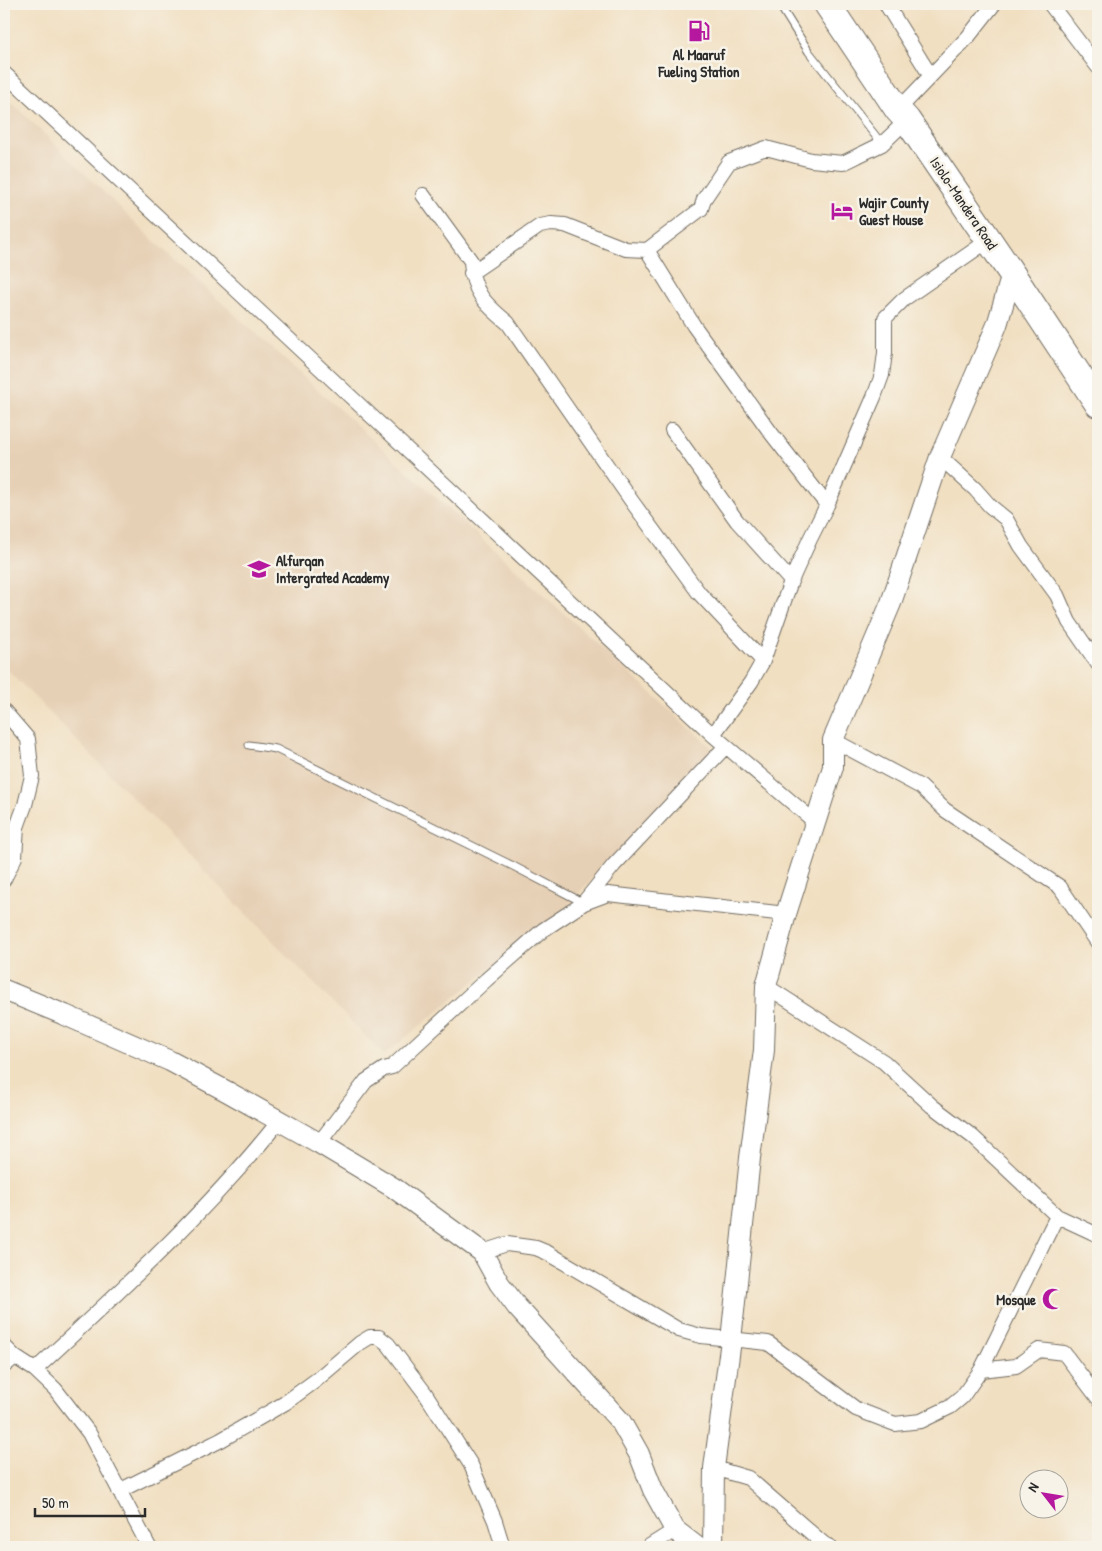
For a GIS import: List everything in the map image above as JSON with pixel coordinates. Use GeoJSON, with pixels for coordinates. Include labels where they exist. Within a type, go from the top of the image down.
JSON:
{"type":"FeatureCollection","features":[{"type":"Feature","properties":{"kind":"highway","name":"Isiolo-Mandera Road"},"geometry":{"type":"LineString","coordinates":[[827,4],[989,240],[1098,404]]}},
{"type":"Feature","properties":{"kind":"street"},"geometry":{"type":"LineString","coordinates":[[886,4],[930,75]]}},
{"type":"Feature","properties":{"kind":"street"},"geometry":{"type":"LineString","coordinates":[[471,273],[540,226],[551,224],[565,225],[626,249],[647,250],[701,210],[704,199],[729,162],[766,148],[811,160],[844,163],[882,144],[930,75],[968,37],[994,4]]}},
{"type":"Feature","properties":{"kind":"street"},"geometry":{"type":"LineString","coordinates":[[1050,4],[1098,67]]}},
{"type":"Feature","properties":{"kind":"street"},"geometry":{"type":"LineString","coordinates":[[4,73],[713,735],[815,822]]}},
{"type":"Feature","properties":{"kind":"street"},"geometry":{"type":"LineString","coordinates":[[422,195],[471,261],[471,273],[477,291],[484,302],[508,323],[633,504],[699,593],[764,661]]}},
{"type":"Feature","properties":{"kind":"street"},"geometry":{"type":"LineString","coordinates":[[713,735],[764,661],[791,582],[874,397],[882,375],[885,353],[885,318],[904,299],[989,240]]}},
{"type":"Feature","properties":{"kind":"street"},"geometry":{"type":"LineString","coordinates":[[647,250],[694,326],[771,433],[827,505]]}},
{"type":"Feature","properties":{"kind":"street"},"geometry":{"type":"LineString","coordinates":[[713,1547],[714,1468],[732,1340],[750,1158],[764,1050],[766,986],[786,914],[832,767],[833,740],[891,602],[940,457],[996,325],[1012,274]]}},
{"type":"Feature","properties":{"kind":"street"},"geometry":{"type":"LineString","coordinates":[[672,430],[737,521],[791,582]]}},
{"type":"Feature","properties":{"kind":"street"},"geometry":{"type":"LineString","coordinates":[[940,457],[1006,519],[1022,546],[1058,595],[1069,622],[1098,664]]}},
{"type":"Feature","properties":{"kind":"street"},"geometry":{"type":"LineString","coordinates":[[4,711],[28,739],[32,776],[17,827],[15,857],[4,879]]}},
{"type":"Feature","properties":{"kind":"street"},"geometry":{"type":"LineString","coordinates":[[833,740],[921,787],[945,810],[1060,887],[1098,943]]}},
{"type":"Feature","properties":{"kind":"street"},"geometry":{"type":"LineString","coordinates":[[319,1143],[366,1080],[384,1069],[392,1067],[536,936],[584,902],[614,865],[726,746]]}},
{"type":"Feature","properties":{"kind":"street"},"geometry":{"type":"LineString","coordinates":[[584,902],[608,894],[786,914]]}},
{"type":"Feature","properties":{"kind":"street"},"geometry":{"type":"LineString","coordinates":[[766,986],[884,1062],[932,1106],[973,1137],[1056,1216],[1098,1235]]}},
{"type":"Feature","properties":{"kind":"street"},"geometry":{"type":"LineString","coordinates":[[4,990],[170,1061],[319,1143],[394,1188],[482,1252],[517,1307],[621,1422],[639,1454],[657,1497],[675,1530],[697,1547]]}},
{"type":"Feature","properties":{"kind":"street"},"geometry":{"type":"LineString","coordinates":[[35,1370],[184,1228],[254,1153],[279,1121]]}},
{"type":"Feature","properties":{"kind":"street"},"geometry":{"type":"LineString","coordinates":[[482,1252],[507,1244],[536,1248],[548,1253],[679,1330],[701,1336],[768,1344],[856,1409],[895,1424],[921,1421],[950,1406],[962,1397],[982,1370],[1056,1216]]}},
{"type":"Feature","properties":{"kind":"street"},"geometry":{"type":"LineString","coordinates":[[120,1491],[221,1440],[285,1403],[315,1382],[360,1342],[370,1337],[379,1337],[388,1344],[425,1393],[471,1465],[496,1521],[504,1547]]}},
{"type":"Feature","properties":{"kind":"street"},"geometry":{"type":"LineString","coordinates":[[4,1346],[35,1370],[90,1433],[149,1547]]}},
{"type":"Feature","properties":{"kind":"street"},"geometry":{"type":"LineString","coordinates":[[982,1370],[1016,1366],[1039,1350],[1064,1353],[1098,1398]]}},
{"type":"Feature","properties":{"kind":"street"},"geometry":{"type":"LineString","coordinates":[[4,1366],[16,1357]]}},
{"type":"Feature","properties":{"kind":"street"},"geometry":{"type":"LineString","coordinates":[[714,1468],[748,1478],[824,1544],[830,1547]]}},
{"type":"Feature","properties":{"kind":"street"},"geometry":{"type":"LineString","coordinates":[[648,1547],[675,1530]]}},
{"type":"Feature","properties":{"kind":"lane"},"geometry":{"type":"LineString","coordinates":[[779,4],[809,52],[882,144]]}},
{"type":"Feature","properties":{"kind":"lane"},"geometry":{"type":"LineString","coordinates":[[248,746],[276,749],[584,902]]}},
{"type":"Feature","properties":{"kind":"shaded area","name":"Alfurqan Intergrated Academy"},"geometry":{"type":"Polygon","coordinates":[[[4,95],[154,241],[714,750],[565,908],[384,1055],[4,666],[4,95]]]}},
{"type":"Feature","properties":{"kind":"place","name":"Al Maaruf Fueling Station"},"geometry":{"type":"Point","coordinates":[699,31]}},
{"type":"Feature","properties":{"kind":"place","name":"Wajir County Guest House"},"geometry":{"type":"Point","coordinates":[842,211]}},
{"type":"Feature","properties":{"kind":"place","name":"Alfurqan Intergrated Academy"},"geometry":{"type":"Point","coordinates":[259,569]}},
{"type":"Feature","properties":{"kind":"place","name":"Mosque"},"geometry":{"type":"Point","coordinates":[1053,1299]}}]}
